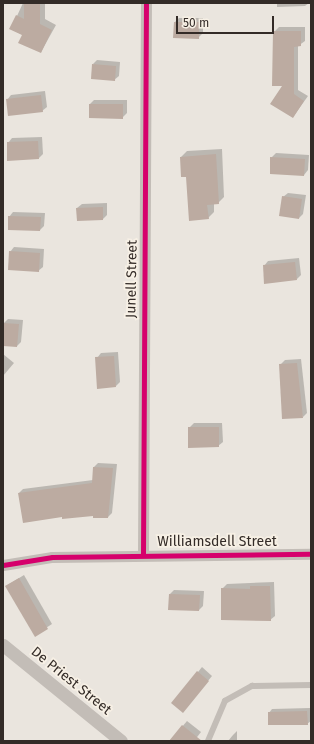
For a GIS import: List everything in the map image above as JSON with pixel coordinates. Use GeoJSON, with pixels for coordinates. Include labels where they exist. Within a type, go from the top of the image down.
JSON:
{"type":"FeatureCollection","features":[{"type":"Feature","properties":{"kind":"street","name":"Junell Street"},"geometry":{"type":"LineString","coordinates":[[143,555],[146,3]]}},
{"type":"Feature","properties":{"kind":"street","name":"Williamsdell Street"},"geometry":{"type":"LineString","coordinates":[[3,565],[52,557],[311,554]]}},
{"type":"Feature","properties":{"kind":"street","name":"De Priest Street"},"geometry":{"type":"LineString","coordinates":[[3,645],[121,741]]}},
{"type":"Feature","properties":{"kind":"lane"},"geometry":{"type":"LineString","coordinates":[[208,741],[225,701],[252,686],[311,684]]}},
{"type":"Feature","properties":{"kind":"building"},"geometry":{"type":"Polygon","coordinates":[[[24,3],[40,3],[40,24],[52,30],[41,53],[18,43],[22,35],[9,29],[16,15],[24,19],[24,3]]]}},
{"type":"Feature","properties":{"kind":"building"},"geometry":{"type":"Polygon","coordinates":[[[174,22],[199,22],[199,39],[173,38],[174,22]]]}},
{"type":"Feature","properties":{"kind":"building"},"geometry":{"type":"Polygon","coordinates":[[[273,31],[301,31],[301,46],[294,47],[294,94],[304,101],[293,118],[270,104],[282,86],[272,86],[273,31]]]}},
{"type":"Feature","properties":{"kind":"building"},"geometry":{"type":"Polygon","coordinates":[[[92,64],[116,66],[115,81],[91,79],[92,64]]]}},
{"type":"Feature","properties":{"kind":"building"},"geometry":{"type":"Polygon","coordinates":[[[41,95],[43,112],[8,116],[6,99],[41,95]]]}},
{"type":"Feature","properties":{"kind":"building"},"geometry":{"type":"Polygon","coordinates":[[[89,104],[123,104],[123,119],[89,118],[89,104]]]}},
{"type":"Feature","properties":{"kind":"building"},"geometry":{"type":"Polygon","coordinates":[[[38,141],[39,159],[7,161],[7,142],[38,141]]]}},
{"type":"Feature","properties":{"kind":"building"},"geometry":{"type":"Polygon","coordinates":[[[216,154],[219,204],[207,205],[209,219],[189,221],[186,177],[181,177],[180,157],[216,154]]]}},
{"type":"Feature","properties":{"kind":"building"},"geometry":{"type":"Polygon","coordinates":[[[270,157],[305,159],[304,176],[270,174],[270,157]]]}},
{"type":"Feature","properties":{"kind":"building"},"geometry":{"type":"Polygon","coordinates":[[[282,196],[302,199],[299,219],[279,216],[282,196]]]}},
{"type":"Feature","properties":{"kind":"building"},"geometry":{"type":"Polygon","coordinates":[[[103,207],[103,220],[77,221],[76,208],[103,207]]]}},
{"type":"Feature","properties":{"kind":"building"},"geometry":{"type":"Polygon","coordinates":[[[8,216],[41,217],[40,231],[8,230],[8,216]]]}},
{"type":"Feature","properties":{"kind":"building"},"geometry":{"type":"Polygon","coordinates":[[[9,251],[40,253],[39,272],[8,270],[9,251]]]}},
{"type":"Feature","properties":{"kind":"building"},"geometry":{"type":"Polygon","coordinates":[[[295,262],[297,280],[264,284],[263,265],[295,262]]]}},
{"type":"Feature","properties":{"kind":"building"},"geometry":{"type":"Polygon","coordinates":[[[3,323],[19,324],[17,347],[3,346],[3,323]]]}},
{"type":"Feature","properties":{"kind":"building"},"geometry":{"type":"Polygon","coordinates":[[[114,356],[116,387],[97,389],[95,357],[114,356]]]}},
{"type":"Feature","properties":{"kind":"building"},"geometry":{"type":"Polygon","coordinates":[[[297,363],[303,418],[282,419],[279,364],[297,363]]]}},
{"type":"Feature","properties":{"kind":"building"},"geometry":{"type":"Polygon","coordinates":[[[188,427],[219,427],[219,447],[188,448],[188,427]]]}},
{"type":"Feature","properties":{"kind":"building"},"geometry":{"type":"Polygon","coordinates":[[[93,467],[113,468],[108,518],[93,518],[93,516],[62,519],[62,517],[23,523],[18,493],[92,483],[93,467]]]}},
{"type":"Feature","properties":{"kind":"building"},"geometry":{"type":"Polygon","coordinates":[[[19,578],[48,629],[35,637],[5,586],[19,578]]]}},
{"type":"Feature","properties":{"kind":"building"},"geometry":{"type":"Polygon","coordinates":[[[250,586],[270,586],[271,621],[221,620],[221,588],[250,589],[250,586]]]}},
{"type":"Feature","properties":{"kind":"building"},"geometry":{"type":"Polygon","coordinates":[[[169,594],[200,595],[199,611],[168,610],[169,594]]]}},
{"type":"Feature","properties":{"kind":"building"},"geometry":{"type":"Polygon","coordinates":[[[197,671],[209,681],[183,713],[171,703],[197,671]]]}},
{"type":"Feature","properties":{"kind":"building"},"geometry":{"type":"Polygon","coordinates":[[[307,711],[308,725],[268,725],[268,712],[307,711]]]}},
{"type":"Feature","properties":{"kind":"building"},"geometry":{"type":"Polygon","coordinates":[[[182,725],[202,741],[169,741],[182,725]]]}},
{"type":"Feature","properties":{"kind":"cycle path"},"geometry":{"type":"LineString","coordinates":[[143,555],[146,3]]}},
{"type":"Feature","properties":{"kind":"cycle path"},"geometry":{"type":"LineString","coordinates":[[3,565],[52,557],[311,554]]}}]}
